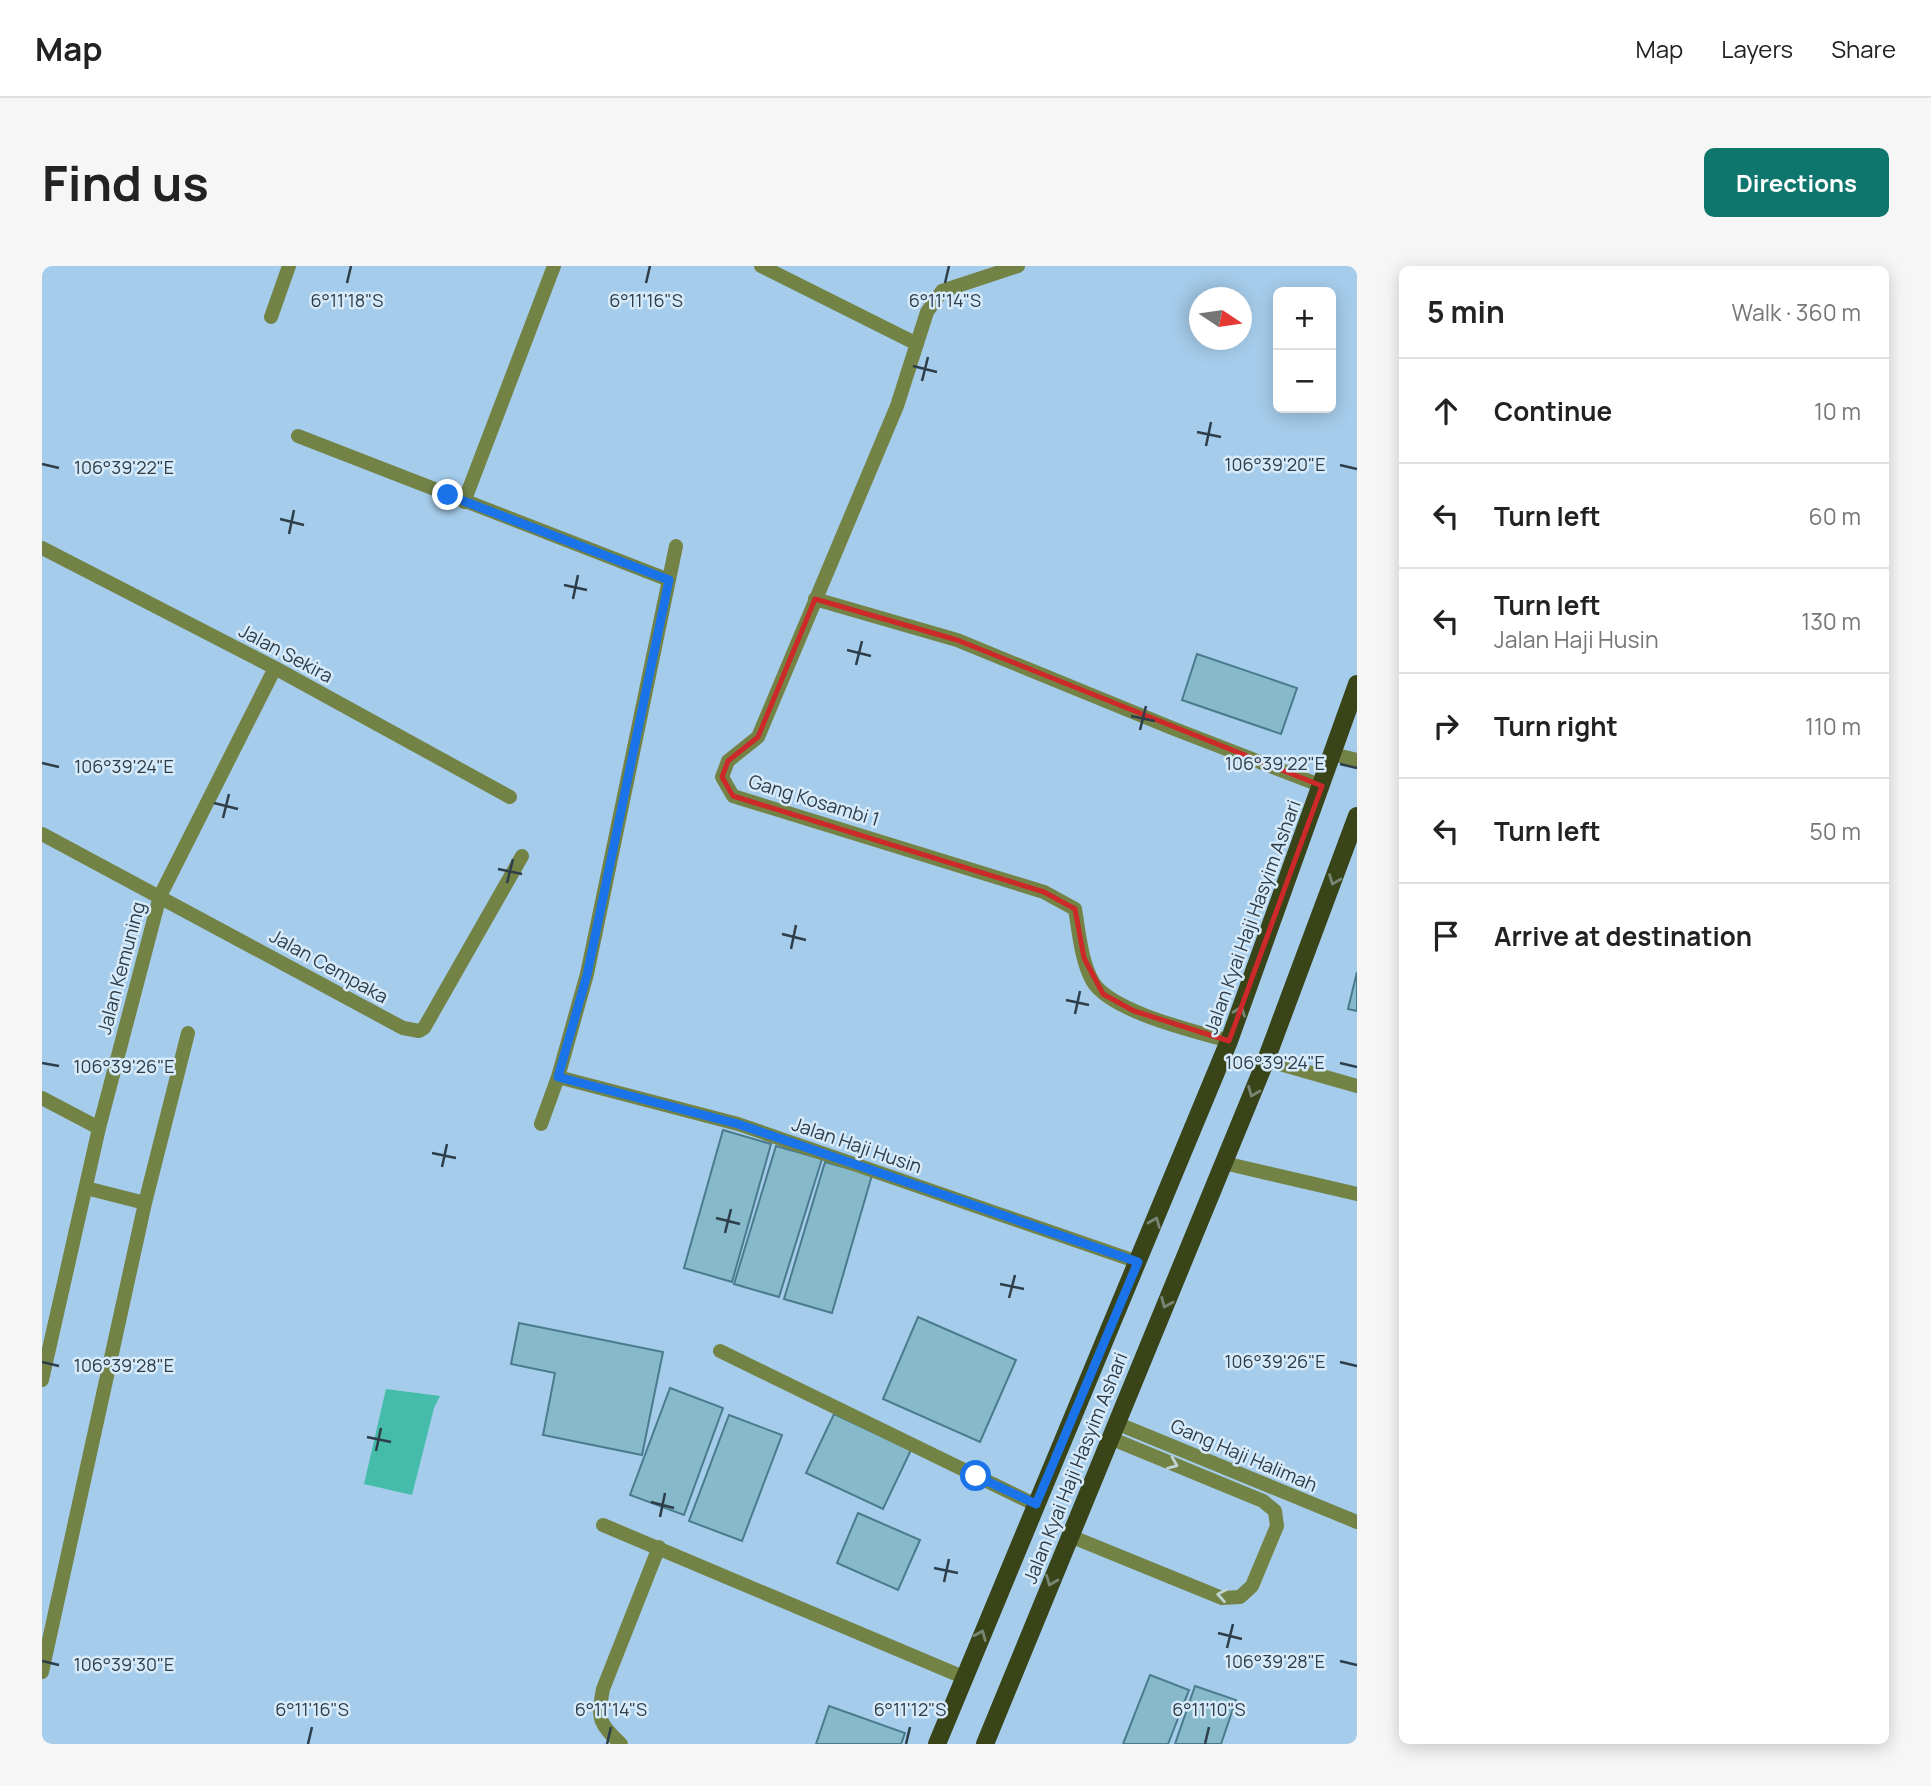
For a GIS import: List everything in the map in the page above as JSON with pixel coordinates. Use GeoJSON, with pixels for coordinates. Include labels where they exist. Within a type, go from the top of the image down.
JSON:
{"type":"FeatureCollection","features":[{"type":"Feature","properties":{"kind":"main road","name":"Jalan Kyai Haji Hasyim Ashari"},"geometry":{"type":"LineString","coordinates":[[937,1744],[1229,1041],[1357,684]]}},
{"type":"Feature","properties":{"kind":"main road","name":"Jalan Kyai Haji Hasyim Ashari"},"geometry":{"type":"LineString","coordinates":[[985,1744],[1266,1060],[1357,816]]}},
{"type":"Feature","properties":{"kind":"street"},"geometry":{"type":"LineString","coordinates":[[271,317],[289,266]]}},
{"type":"Feature","properties":{"kind":"street"},"geometry":{"type":"LineString","coordinates":[[464,502],[554,266]]}},
{"type":"Feature","properties":{"kind":"street"},"geometry":{"type":"LineString","coordinates":[[761,266],[917,344]]}},
{"type":"Feature","properties":{"kind":"street","name":"Gang Kosambi 1"},"geometry":{"type":"LineString","coordinates":[[1018,266],[942,291],[927,312],[897,406],[758,737],[728,761],[722,777],[733,796],[1044,892],[1075,909],[1084,958],[1093,981],[1103,994],[1133,1011],[1229,1041]]}},
{"type":"Feature","properties":{"kind":"street"},"geometry":{"type":"LineString","coordinates":[[298,436],[669,580]]}},
{"type":"Feature","properties":{"kind":"street"},"geometry":{"type":"LineString","coordinates":[[541,1124],[558,1077],[587,975],[676,547]]}},
{"type":"Feature","properties":{"kind":"street","name":"Jalan Sekira"},"geometry":{"type":"LineString","coordinates":[[42,548],[275,668],[510,797]]}},
{"type":"Feature","properties":{"kind":"street"},"geometry":{"type":"LineString","coordinates":[[815,599],[957,640],[1322,786]]}},
{"type":"Feature","properties":{"kind":"street","name":"Jalan Kemuning"},"geometry":{"type":"LineString","coordinates":[[42,1380],[99,1128],[160,896],[275,668]]}},
{"type":"Feature","properties":{"kind":"street"},"geometry":{"type":"LineString","coordinates":[[1332,754],[1357,760]]}},
{"type":"Feature","properties":{"kind":"street","name":"Jalan Cempaka"},"geometry":{"type":"LineString","coordinates":[[42,834],[403,1028],[419,1031],[424,1028],[522,856]]}},
{"type":"Feature","properties":{"kind":"street"},"geometry":{"type":"LineString","coordinates":[[42,1672],[145,1203],[188,1033]]}},
{"type":"Feature","properties":{"kind":"street"},"geometry":{"type":"LineString","coordinates":[[1266,1060],[1357,1086]]}},
{"type":"Feature","properties":{"kind":"street","name":"Jalan Haji Husin"},"geometry":{"type":"LineString","coordinates":[[558,1077],[738,1124],[1138,1262]]}},
{"type":"Feature","properties":{"kind":"street"},"geometry":{"type":"LineString","coordinates":[[42,1098],[99,1128]]}},
{"type":"Feature","properties":{"kind":"street"},"geometry":{"type":"LineString","coordinates":[[1224,1163],[1357,1194]]}},
{"type":"Feature","properties":{"kind":"street"},"geometry":{"type":"LineString","coordinates":[[86,1188],[145,1203]]}},
{"type":"Feature","properties":{"kind":"street"},"geometry":{"type":"LineString","coordinates":[[720,1351],[1036,1504]]}},
{"type":"Feature","properties":{"kind":"street"},"geometry":{"type":"LineString","coordinates":[[1070,1536],[1222,1598],[1240,1597],[1252,1586],[1277,1526],[1275,1511],[1263,1500],[1113,1430]]}},
{"type":"Feature","properties":{"kind":"street","name":"Gang Haji Halimah"},"geometry":{"type":"LineString","coordinates":[[1113,1430],[1357,1522]]}},
{"type":"Feature","properties":{"kind":"street"},"geometry":{"type":"LineString","coordinates":[[603,1525],[963,1677]]}},
{"type":"Feature","properties":{"kind":"street"},"geometry":{"type":"LineString","coordinates":[[621,1744],[601,1726],[599,1710],[603,1689],[659,1547]]}},
{"type":"Feature","properties":{"kind":"highlighted area"},"geometry":{"type":"Polygon","coordinates":[[[815,599],[957,640],[1322,786],[1229,1041],[1134,1011],[1103,994],[1084,958],[1075,909],[1044,892],[733,796],[722,777],[728,761],[758,737],[815,599]]]}},
{"type":"Feature","properties":{"kind":"shaded area"},"geometry":{"type":"Polygon","coordinates":[[[386,1389],[440,1396],[434,1408],[412,1495],[364,1484],[386,1389]]]}},
{"type":"Feature","properties":{"kind":"building"},"geometry":{"type":"Polygon","coordinates":[[[1197,654],[1297,688],[1281,734],[1182,700],[1197,654]]]}},
{"type":"Feature","properties":{"kind":"building"},"geometry":{"type":"Polygon","coordinates":[[[1357,972],[1357,1011],[1348,1009],[1357,972]]]}},
{"type":"Feature","properties":{"kind":"building"},"geometry":{"type":"Polygon","coordinates":[[[723,1130],[771,1144],[732,1282],[684,1268],[723,1130]]]}},
{"type":"Feature","properties":{"kind":"building"},"geometry":{"type":"Polygon","coordinates":[[[776,1146],[822,1159],[779,1297],[734,1284],[776,1146]]]}},
{"type":"Feature","properties":{"kind":"building"},"geometry":{"type":"Polygon","coordinates":[[[825,1162],[872,1175],[832,1313],[784,1299],[825,1162]]]}},
{"type":"Feature","properties":{"kind":"building"},"geometry":{"type":"Polygon","coordinates":[[[918,1317],[1016,1360],[980,1442],[883,1399],[918,1317]]]}},
{"type":"Feature","properties":{"kind":"building"},"geometry":{"type":"Polygon","coordinates":[[[519,1323],[663,1352],[642,1455],[543,1435],[555,1373],[511,1364],[519,1323]]]}},
{"type":"Feature","properties":{"kind":"building"},"geometry":{"type":"Polygon","coordinates":[[[670,1388],[723,1408],[684,1515],[630,1495],[670,1388]]]}},
{"type":"Feature","properties":{"kind":"building"},"geometry":{"type":"Polygon","coordinates":[[[834,1414],[911,1450],[883,1509],[806,1473],[834,1414]]]}},
{"type":"Feature","properties":{"kind":"building"},"geometry":{"type":"Polygon","coordinates":[[[729,1415],[782,1435],[742,1541],[689,1521],[729,1415]]]}},
{"type":"Feature","properties":{"kind":"building"},"geometry":{"type":"Polygon","coordinates":[[[858,1513],[920,1540],[898,1590],[837,1563],[858,1513]]]}},
{"type":"Feature","properties":{"kind":"building"},"geometry":{"type":"Polygon","coordinates":[[[1150,1675],[1189,1690],[1168,1744],[1123,1744],[1150,1675]]]}},
{"type":"Feature","properties":{"kind":"building"},"geometry":{"type":"Polygon","coordinates":[[[1195,1686],[1236,1700],[1221,1744],[1175,1744],[1195,1686]]]}},
{"type":"Feature","properties":{"kind":"building"},"geometry":{"type":"Polygon","coordinates":[[[829,1706],[905,1733],[901,1744],[816,1744],[829,1706]]]}},
{"type":"Feature","properties":{"kind":"route"},"geometry":{"type":"LineString","coordinates":[[448,495],[669,580],[587,975],[558,1077],[738,1124],[1138,1262],[1036,1504],[976,1476]]}}]}
